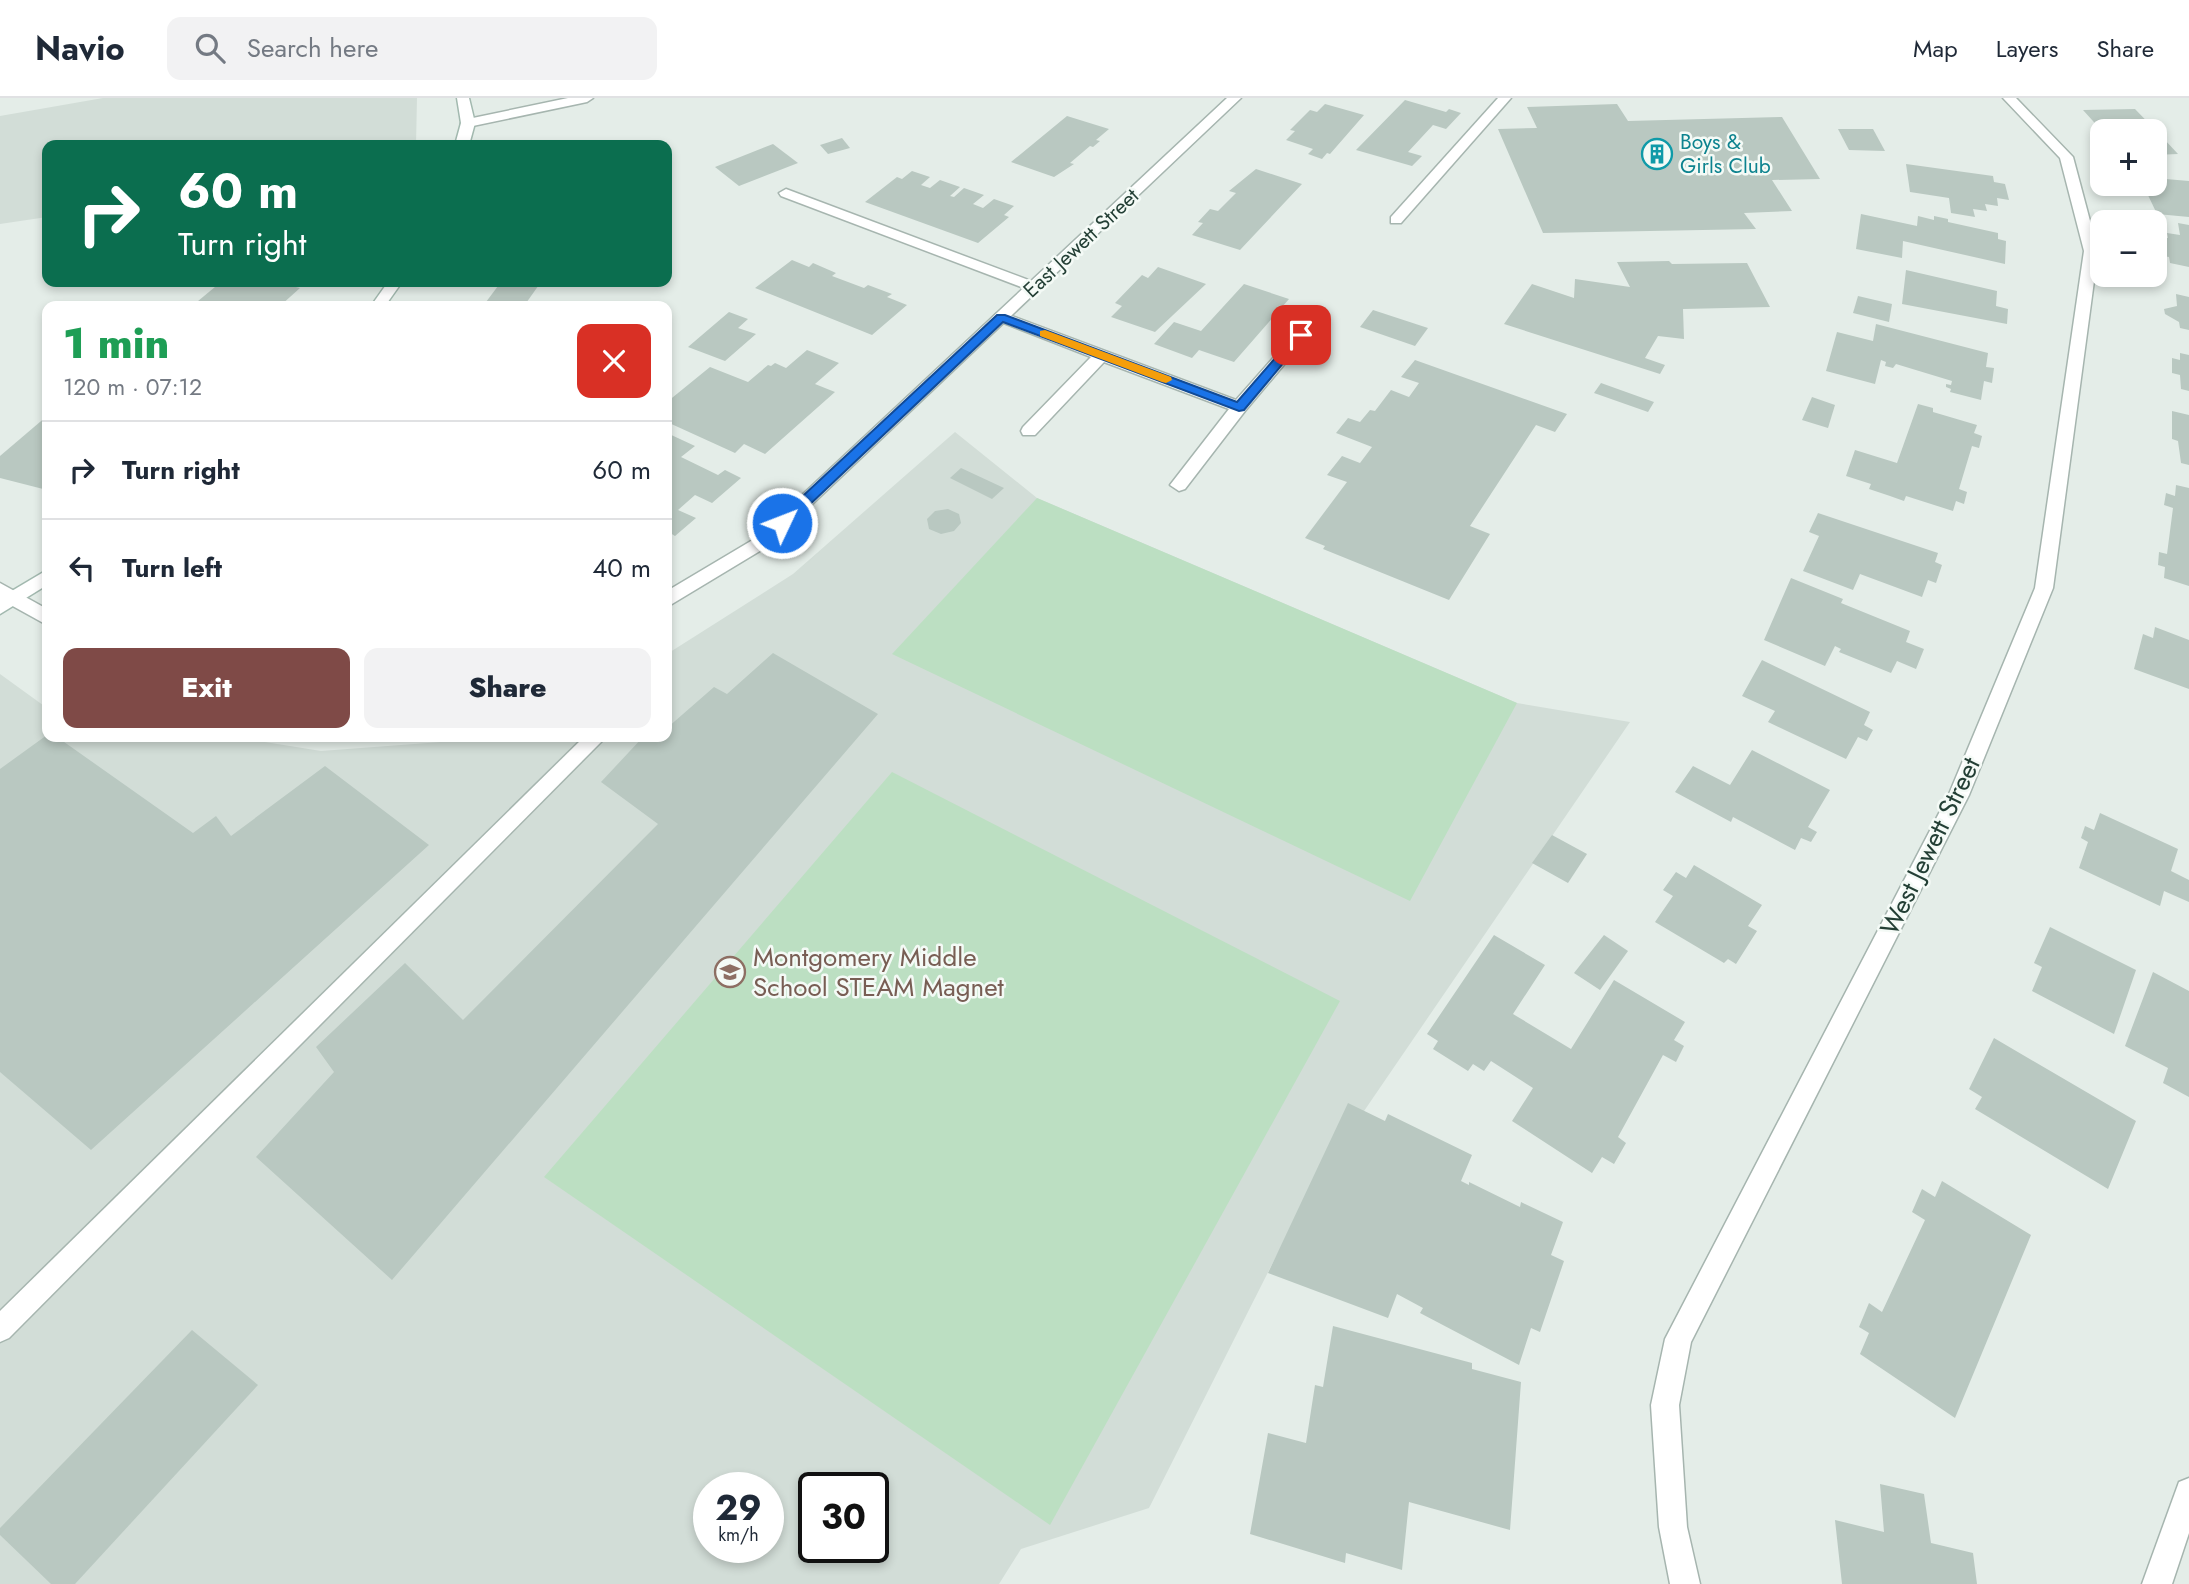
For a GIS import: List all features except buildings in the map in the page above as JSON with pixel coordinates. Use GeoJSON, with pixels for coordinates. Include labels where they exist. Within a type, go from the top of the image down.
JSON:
{"type":"FeatureCollection","features":[{"type":"Feature","properties":{"kind":"street"},"geometry":{"type":"LineString","coordinates":[[463,98],[468,123],[463,140]]}},
{"type":"Feature","properties":{"kind":"street"},"geometry":{"type":"LineString","coordinates":[[468,123],[587,98]]}},
{"type":"Feature","properties":{"kind":"street","name":"East Jewett Street"},"geometry":{"type":"LineString","coordinates":[[672,597],[762,542],[1235,98]]}},
{"type":"Feature","properties":{"kind":"street"},"geometry":{"type":"LineString","coordinates":[[1395,220],[1505,98]]}},
{"type":"Feature","properties":{"kind":"street","name":"West Jewett Street"},"geometry":{"type":"LineString","coordinates":[[1685,1584],[1673,1527],[1665,1405],[1678,1339],[1959,795],[2044,588],[2091,251],[2066,157],[2009,98]]}},
{"type":"Feature","properties":{"kind":"street"},"geometry":{"type":"LineString","coordinates":[[786,193],[1034,287]]}},
{"type":"Feature","properties":{"kind":"street"},"geometry":{"type":"LineString","coordinates":[[381,301],[392,287]]}},
{"type":"Feature","properties":{"kind":"street"},"geometry":{"type":"LineString","coordinates":[[1001,317],[1239,407]]}},
{"type":"Feature","properties":{"kind":"street"},"geometry":{"type":"LineString","coordinates":[[1178,485],[1239,407],[1301,335]]}},
{"type":"Feature","properties":{"kind":"street"},"geometry":{"type":"LineString","coordinates":[[1029,431],[1101,355]]}},
{"type":"Feature","properties":{"kind":"street"},"geometry":{"type":"LineString","coordinates":[[5,599],[42,579]]}},
{"type":"Feature","properties":{"kind":"street"},"geometry":{"type":"LineString","coordinates":[[5,599],[42,616]]}},
{"type":"Feature","properties":{"kind":"street"},"geometry":{"type":"LineString","coordinates":[[0,1329],[591,742]]}},
{"type":"Feature","properties":{"kind":"street"},"geometry":{"type":"LineString","coordinates":[[2157,1584],[2189,1492]]}},
{"type":"Feature","properties":{"kind":"shaded area"},"geometry":{"type":"Polygon","coordinates":[[[103,98],[417,98],[416,140],[42,140],[42,218],[0,224],[0,116],[103,98]]]}},
{"type":"Feature","properties":{"kind":"shaded area","name":"Montgomery Middle School STEAM Magnet"},"geometry":{"type":"Polygon","coordinates":[[[955,432],[1037,498],[1517,703],[1630,722],[1308,1193],[1149,1508],[1021,1549],[999,1584],[0,1584],[0,674],[42,704],[42,742],[264,742],[321,751],[441,742],[672,742],[672,651],[793,574],[955,432]]]}},
{"type":"Feature","properties":{"kind":"green space"},"geometry":{"type":"Polygon","coordinates":[[[1037,498],[1517,703],[1410,901],[892,654],[1037,498]]]}},
{"type":"Feature","properties":{"kind":"green space"},"geometry":{"type":"Polygon","coordinates":[[[892,772],[1340,1001],[1050,1525],[544,1177],[892,772]]]}},
{"type":"Feature","properties":{"kind":"slow traffic"},"geometry":{"type":"LineString","coordinates":[[1045,334],[1166,380]]}},
{"type":"Feature","properties":{"kind":"place","name":"Boys & Girls Club"},"geometry":{"type":"Point","coordinates":[1657,154]}},
{"type":"Feature","properties":{"kind":"place","name":"Montgomery Middle School STEAM Magnet"},"geometry":{"type":"Point","coordinates":[730,972]}},
{"type":"Feature","properties":{"kind":"route"},"geometry":{"type":"LineString","coordinates":[[782,523],[1001,317],[1239,407],[1301,335]]}}]}
